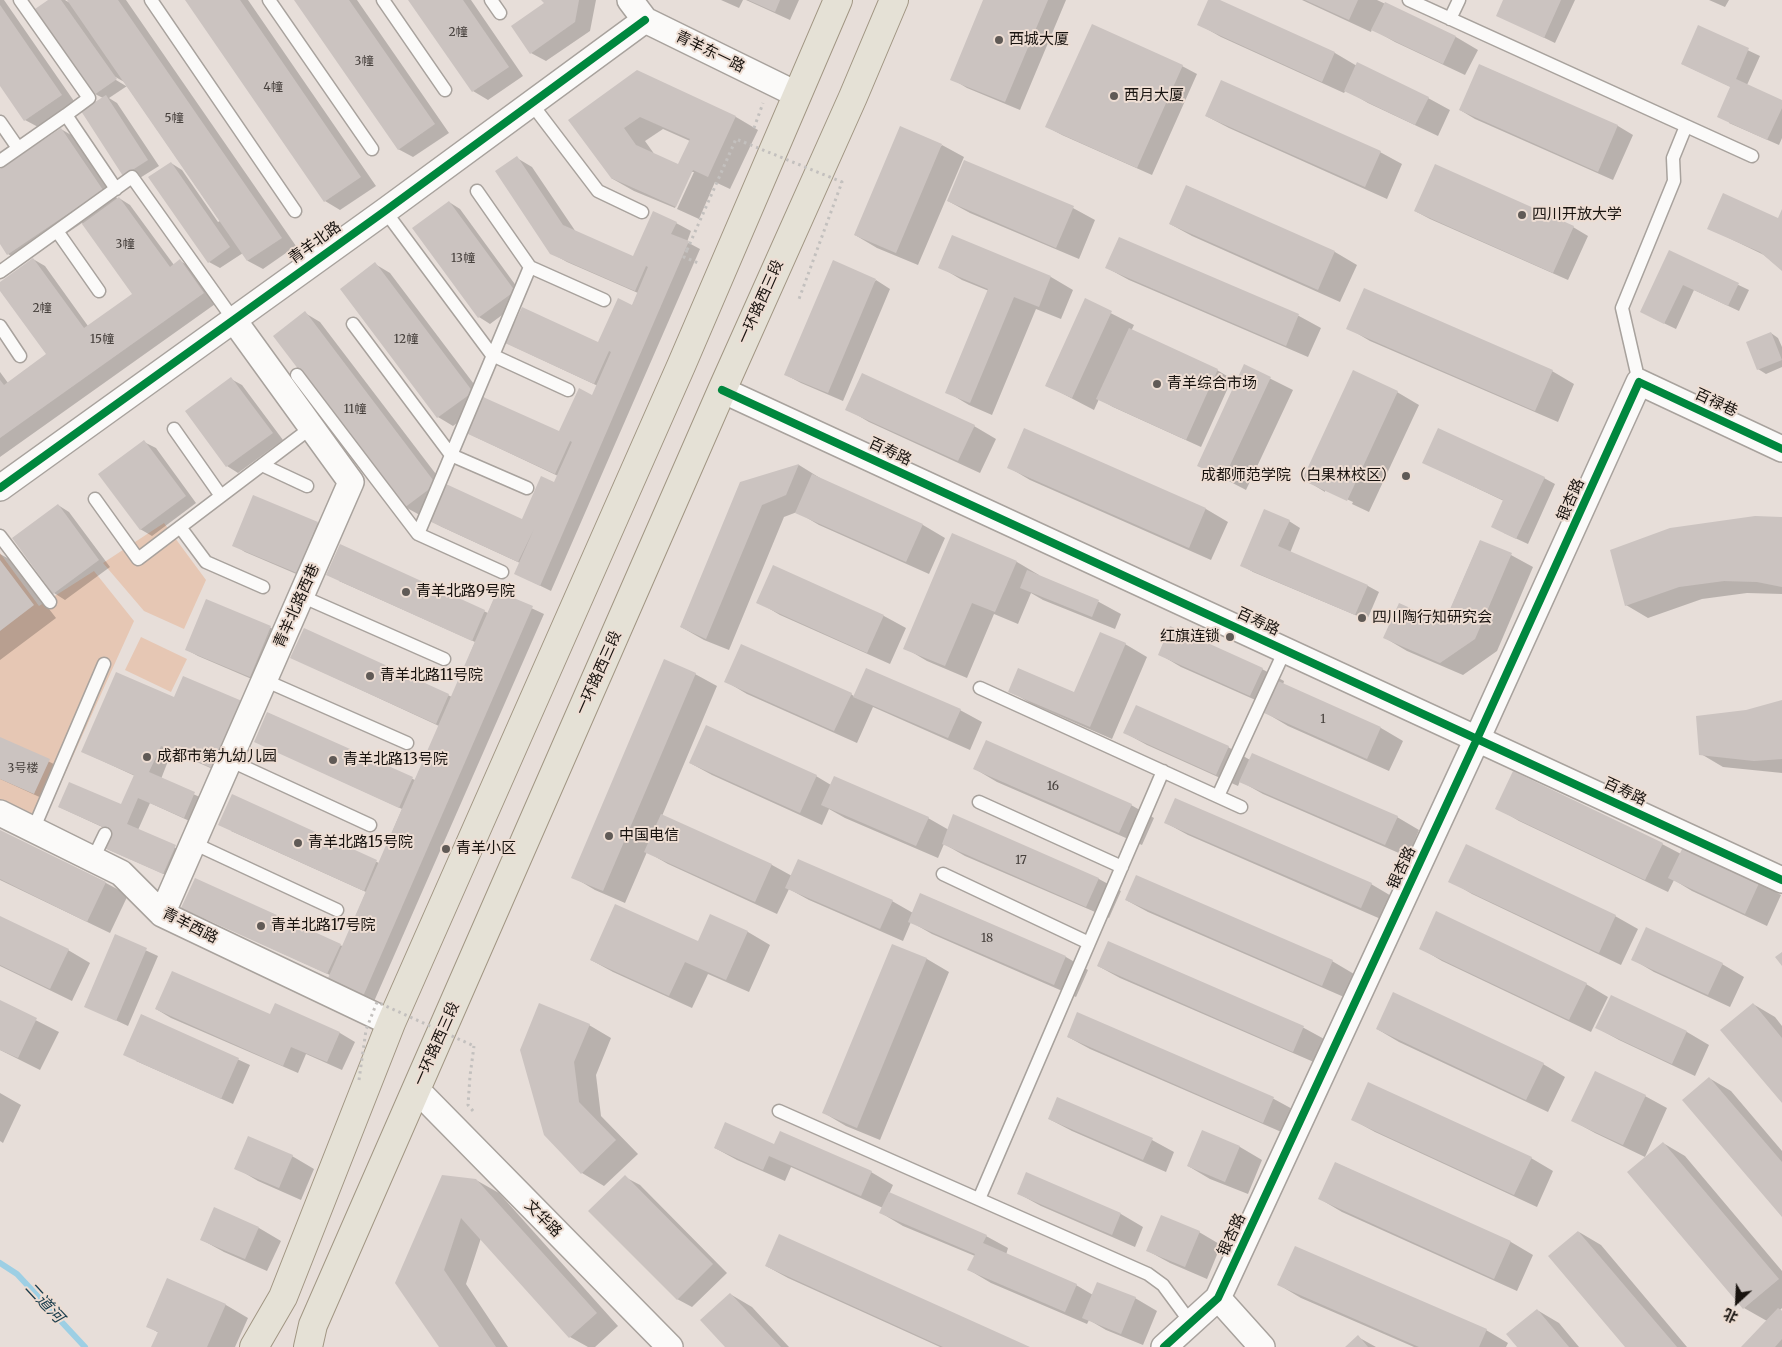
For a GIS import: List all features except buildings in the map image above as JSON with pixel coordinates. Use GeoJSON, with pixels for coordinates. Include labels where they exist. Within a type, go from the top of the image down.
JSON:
{"type":"FeatureCollection","features":[{"type":"Feature","properties":{"kind":"main road"},"geometry":{"type":"LineString","coordinates":[[259,1347],[284,1297],[391,1023],[681,366],[838,0]]}},
{"type":"Feature","properties":{"kind":"main road","name":"一环路西三段"},"geometry":{"type":"LineString","coordinates":[[308,1340],[894,0]]}},
{"type":"Feature","properties":{"kind":"main road"},"geometry":{"type":"LineString","coordinates":[[254,1347],[284,1297]]}},
{"type":"Feature","properties":{"kind":"street","name":"青羊东一路"},"geometry":{"type":"LineString","coordinates":[[630,0],[645,20],[798,95]]}},
{"type":"Feature","properties":{"kind":"street","name":"青羊北路"},"geometry":{"type":"LineString","coordinates":[[0,488],[645,20]]}},
{"type":"Feature","properties":{"kind":"street","name":"青羊北路西巷"},"geometry":{"type":"LineString","coordinates":[[162,914],[351,482],[233,319]]}},
{"type":"Feature","properties":{"kind":"street","name":"百禄巷"},"geometry":{"type":"LineString","coordinates":[[1639,382],[1782,449]]}},
{"type":"Feature","properties":{"kind":"street","name":"银杏路"},"geometry":{"type":"LineString","coordinates":[[1164,1347],[1218,1298],[1477,739],[1639,382]]}},
{"type":"Feature","properties":{"kind":"street","name":"百寿路"},"geometry":{"type":"LineString","coordinates":[[722,390],[1782,880]]}},
{"type":"Feature","properties":{"kind":"street","name":"青羊西路"},"geometry":{"type":"LineString","coordinates":[[0,813],[121,873],[162,914],[391,1023]]}},
{"type":"Feature","properties":{"kind":"street","name":"文华路"},"geometry":{"type":"LineString","coordinates":[[417,1090],[670,1347]]}},
{"type":"Feature","properties":{"kind":"street"},"geometry":{"type":"LineString","coordinates":[[1218,1298],[1262,1347]]}},
{"type":"Feature","properties":{"kind":"lane"},"geometry":{"type":"LineString","coordinates":[[0,161],[89,98],[20,0]]}},
{"type":"Feature","properties":{"kind":"lane"},"geometry":{"type":"LineString","coordinates":[[151,0],[295,211]]}},
{"type":"Feature","properties":{"kind":"lane"},"geometry":{"type":"LineString","coordinates":[[269,0],[372,149]]}},
{"type":"Feature","properties":{"kind":"lane"},"geometry":{"type":"LineString","coordinates":[[383,0],[445,90]]}},
{"type":"Feature","properties":{"kind":"lane"},"geometry":{"type":"LineString","coordinates":[[491,0],[500,13]]}},
{"type":"Feature","properties":{"kind":"lane"},"geometry":{"type":"LineString","coordinates":[[1409,0],[1752,156]]}},
{"type":"Feature","properties":{"kind":"lane"},"geometry":{"type":"LineString","coordinates":[[1450,18],[1459,0]]}},
{"type":"Feature","properties":{"kind":"lane"},"geometry":{"type":"LineString","coordinates":[[531,102],[598,191],[642,212]]}},
{"type":"Feature","properties":{"kind":"lane"},"geometry":{"type":"LineString","coordinates":[[66,114],[116,189]]}},
{"type":"Feature","properties":{"kind":"lane"},"geometry":{"type":"LineString","coordinates":[[0,122],[18,148]]}},
{"type":"Feature","properties":{"kind":"lane"},"geometry":{"type":"LineString","coordinates":[[1639,382],[1622,308],[1674,181],[1673,158],[1686,126]]}},
{"type":"Feature","properties":{"kind":"lane"},"geometry":{"type":"LineString","coordinates":[[0,255],[4,269],[132,177],[233,319]]}},
{"type":"Feature","properties":{"kind":"lane"},"geometry":{"type":"LineString","coordinates":[[477,191],[530,266],[604,300]]}},
{"type":"Feature","properties":{"kind":"lane"},"geometry":{"type":"LineString","coordinates":[[384,211],[492,355],[568,390]]}},
{"type":"Feature","properties":{"kind":"lane"},"geometry":{"type":"LineString","coordinates":[[57,231],[99,291]]}},
{"type":"Feature","properties":{"kind":"lane"},"geometry":{"type":"LineString","coordinates":[[418,534],[530,266]]}},
{"type":"Feature","properties":{"kind":"lane"},"geometry":{"type":"LineString","coordinates":[[353,324],[451,455],[527,488]]}},
{"type":"Feature","properties":{"kind":"lane"},"geometry":{"type":"LineString","coordinates":[[0,326],[20,356]]}},
{"type":"Feature","properties":{"kind":"lane"},"geometry":{"type":"LineString","coordinates":[[298,375],[418,534],[502,572]]}},
{"type":"Feature","properties":{"kind":"lane"},"geometry":{"type":"LineString","coordinates":[[95,499],[138,559],[312,428]]}},
{"type":"Feature","properties":{"kind":"lane"},"geometry":{"type":"LineString","coordinates":[[174,429],[221,496]]}},
{"type":"Feature","properties":{"kind":"lane"},"geometry":{"type":"LineString","coordinates":[[262,465],[307,486]]}},
{"type":"Feature","properties":{"kind":"lane"},"geometry":{"type":"LineString","coordinates":[[180,527],[206,562],[263,587]]}},
{"type":"Feature","properties":{"kind":"lane"},"geometry":{"type":"LineString","coordinates":[[0,536],[50,602]]}},
{"type":"Feature","properties":{"kind":"lane"},"geometry":{"type":"LineString","coordinates":[[301,596],[444,659]]}},
{"type":"Feature","properties":{"kind":"lane"},"geometry":{"type":"LineString","coordinates":[[1218,796],[1285,650]]}},
{"type":"Feature","properties":{"kind":"lane"},"geometry":{"type":"LineString","coordinates":[[33,830],[104,664]]}},
{"type":"Feature","properties":{"kind":"lane"},"geometry":{"type":"LineString","coordinates":[[264,680],[407,743]]}},
{"type":"Feature","properties":{"kind":"lane"},"geometry":{"type":"LineString","coordinates":[[980,688],[1242,807]]}},
{"type":"Feature","properties":{"kind":"lane"},"geometry":{"type":"LineString","coordinates":[[229,760],[370,825]]}},
{"type":"Feature","properties":{"kind":"lane"},"geometry":{"type":"LineString","coordinates":[[979,1199],[1163,771]]}},
{"type":"Feature","properties":{"kind":"lane"},"geometry":{"type":"LineString","coordinates":[[979,802],[1122,867]]}},
{"type":"Feature","properties":{"kind":"lane"},"geometry":{"type":"LineString","coordinates":[[93,859],[105,834]]}},
{"type":"Feature","properties":{"kind":"lane"},"geometry":{"type":"LineString","coordinates":[[192,844],[337,910]]}},
{"type":"Feature","properties":{"kind":"lane"},"geometry":{"type":"LineString","coordinates":[[943,874],[1089,943]]}},
{"type":"Feature","properties":{"kind":"lane"},"geometry":{"type":"LineString","coordinates":[[779,1111],[1148,1274],[1163,1285],[1191,1323]]}},
{"type":"Feature","properties":{"kind":"path"},"geometry":{"type":"LineString","coordinates":[[687,250],[736,139],[842,182],[800,299]]}},
{"type":"Feature","properties":{"kind":"path"},"geometry":{"type":"LineString","coordinates":[[359,1080],[366,1030],[376,1002],[474,1046],[468,1105],[473,1112]]}},
{"type":"Feature","properties":{"kind":"shaded area"},"geometry":{"type":"Polygon","coordinates":[[[164,523],[206,580],[184,629],[144,611],[103,563],[164,523]]]}},
{"type":"Feature","properties":{"kind":"shaded area"},"geometry":{"type":"Polygon","coordinates":[[[0,553],[39,606],[94,571],[134,621],[41,827],[0,808],[0,553]]]}},
{"type":"Feature","properties":{"kind":"shaded area"},"geometry":{"type":"Polygon","coordinates":[[[141,637],[187,659],[171,692],[125,670],[141,637]]]}},
{"type":"Feature","properties":{"kind":"waterway","name":"二道河"},"geometry":{"type":"LineString","coordinates":[[0,1263],[17,1274],[85,1347]]}},
{"type":"Feature","properties":{"kind":"cycle path"},"geometry":{"type":"LineString","coordinates":[[0,488],[385,211],[645,20]]}},
{"type":"Feature","properties":{"kind":"cycle path"},"geometry":{"type":"LineString","coordinates":[[1164,1347],[1218,1298],[1477,739],[1639,382],[1782,449]]}},
{"type":"Feature","properties":{"kind":"cycle path"},"geometry":{"type":"LineString","coordinates":[[722,390],[1782,880]]}},
{"type":"Feature","properties":{"kind":"place","name":"西城大厦"},"geometry":{"type":"Point","coordinates":[999,40]}},
{"type":"Feature","properties":{"kind":"place","name":"西月大厦"},"geometry":{"type":"Point","coordinates":[1114,96]}},
{"type":"Feature","properties":{"kind":"place","name":"四川开放大学"},"geometry":{"type":"Point","coordinates":[1522,215]}},
{"type":"Feature","properties":{"kind":"place","name":"青羊综合市场"},"geometry":{"type":"Point","coordinates":[1157,384]}},
{"type":"Feature","properties":{"kind":"place","name":"成都师范学院（白果林校区）"},"geometry":{"type":"Point","coordinates":[1406,476]}},
{"type":"Feature","properties":{"kind":"place","name":"青羊北路9号院"},"geometry":{"type":"Point","coordinates":[406,592]}},
{"type":"Feature","properties":{"kind":"place","name":"四川陶行知研究会"},"geometry":{"type":"Point","coordinates":[1362,618]}},
{"type":"Feature","properties":{"kind":"place","name":"红旗连锁"},"geometry":{"type":"Point","coordinates":[1230,637]}},
{"type":"Feature","properties":{"kind":"place","name":"青羊北路11号院"},"geometry":{"type":"Point","coordinates":[370,676]}},
{"type":"Feature","properties":{"kind":"place","name":"成都市第九幼儿园"},"geometry":{"type":"Point","coordinates":[147,757]}},
{"type":"Feature","properties":{"kind":"place","name":"青羊北路13号院"},"geometry":{"type":"Point","coordinates":[333,760]}},
{"type":"Feature","properties":{"kind":"place","name":"中国电信"},"geometry":{"type":"Point","coordinates":[609,836]}},
{"type":"Feature","properties":{"kind":"place","name":"青羊北路15号院"},"geometry":{"type":"Point","coordinates":[298,843]}},
{"type":"Feature","properties":{"kind":"place","name":"青羊小区"},"geometry":{"type":"Point","coordinates":[446,849]}},
{"type":"Feature","properties":{"kind":"place","name":"青羊北路17号院"},"geometry":{"type":"Point","coordinates":[261,926]}}]}
